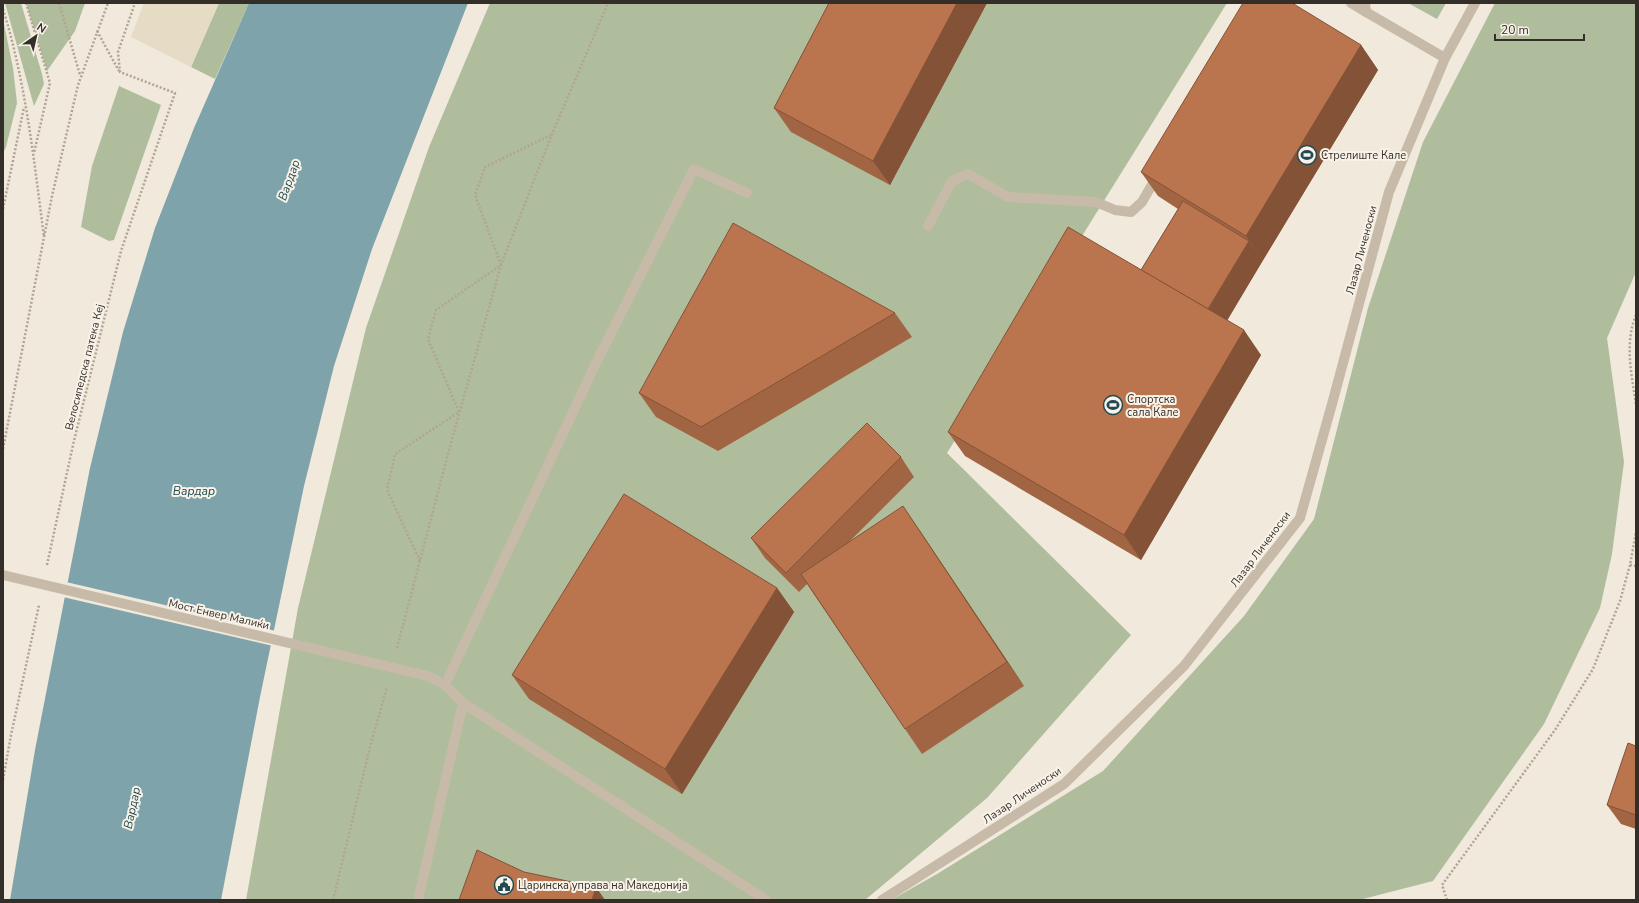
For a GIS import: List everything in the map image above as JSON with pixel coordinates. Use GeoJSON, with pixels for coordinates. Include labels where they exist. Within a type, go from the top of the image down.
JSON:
{"type":"FeatureCollection","features":[{"type":"Feature","properties":{"kind":"street"},"geometry":{"type":"LineString","coordinates":[[1351,3],[1366,7],[1445,58]]}},
{"type":"Feature","properties":{"kind":"street","name":"Лазар Личеноски"},"geometry":{"type":"LineString","coordinates":[[882,900],[1064,784],[1184,666],[1300,518],[1389,192],[1445,58],[1475,3]]}},
{"type":"Feature","properties":{"kind":"street"},"geometry":{"type":"LineString","coordinates":[[928,226],[952,180],[968,174],[1008,197],[1096,202],[1115,210],[1131,212],[1142,202],[1162,168]]}},
{"type":"Feature","properties":{"kind":"street"},"geometry":{"type":"LineString","coordinates":[[445,685],[594,367],[694,169],[747,193]]}},
{"type":"Feature","properties":{"kind":"street","name":"Мост Енвер Малиќи"},"geometry":{"type":"LineString","coordinates":[[3,575],[428,676],[445,685],[463,703],[766,900]]}},
{"type":"Feature","properties":{"kind":"street"},"geometry":{"type":"LineString","coordinates":[[418,900],[463,703]]}},
{"type":"Feature","properties":{"kind":"path"},"geometry":{"type":"LineString","coordinates":[[26,3],[50,83],[34,156]]}},
{"type":"Feature","properties":{"kind":"path"},"geometry":{"type":"LineString","coordinates":[[59,3],[80,76]]}},
{"type":"Feature","properties":{"kind":"path"},"geometry":{"type":"LineString","coordinates":[[3,449],[52,196],[80,76],[108,3]]}},
{"type":"Feature","properties":{"kind":"path"},"geometry":{"type":"LineString","coordinates":[[120,72],[118,52],[135,3]]}},
{"type":"Feature","properties":{"kind":"path"},"geometry":{"type":"LineString","coordinates":[[396,653],[459,412],[501,265],[552,134],[608,3]]}},
{"type":"Feature","properties":{"kind":"path"},"geometry":{"type":"LineString","coordinates":[[3,9],[14,48],[34,156],[44,240]]}},
{"type":"Feature","properties":{"kind":"path"},"geometry":{"type":"LineString","coordinates":[[97,31],[120,72]]}},
{"type":"Feature","properties":{"kind":"path","name":"Велосипедска патека Кеј"},"geometry":{"type":"LineString","coordinates":[[47,566],[73,445],[120,251],[175,92],[120,72]]}},
{"type":"Feature","properties":{"kind":"path"},"geometry":{"type":"LineString","coordinates":[[3,209],[24,104]]}},
{"type":"Feature","properties":{"kind":"path"},"geometry":{"type":"LineString","coordinates":[[501,265],[475,195],[485,167],[552,134]]}},
{"type":"Feature","properties":{"kind":"path"},"geometry":{"type":"LineString","coordinates":[[459,412],[428,339],[436,310],[501,265]]}},
{"type":"Feature","properties":{"kind":"path"},"geometry":{"type":"LineString","coordinates":[[1636,315],[1629,345],[1631,374],[1636,406]]}},
{"type":"Feature","properties":{"kind":"path"},"geometry":{"type":"LineString","coordinates":[[420,561],[387,490],[395,454],[459,412]]}},
{"type":"Feature","properties":{"kind":"path"},"geometry":{"type":"LineString","coordinates":[[1447,900],[1442,885],[1555,730],[1593,669],[1620,601],[1630,565],[1636,532]]}},
{"type":"Feature","properties":{"kind":"path"},"geometry":{"type":"LineString","coordinates":[[1630,565],[1636,566]]}},
{"type":"Feature","properties":{"kind":"path"},"geometry":{"type":"LineString","coordinates":[[3,780],[39,603]]}},
{"type":"Feature","properties":{"kind":"path"},"geometry":{"type":"LineString","coordinates":[[333,900],[370,748],[388,683]]}},
{"type":"Feature","properties":{"kind":"green space"},"geometry":{"type":"Polygon","coordinates":[[[5,3],[21,3],[42,74],[44,84],[34,106],[5,3]]]}},
{"type":"Feature","properties":{"kind":"green space"},"geometry":{"type":"Polygon","coordinates":[[[26,3],[85,3],[75,31],[47,71],[26,3]]]}},
{"type":"Feature","properties":{"kind":"green space"},"geometry":{"type":"Polygon","coordinates":[[[219,3],[249,3],[215,79],[191,67],[219,3]]]}},
{"type":"Feature","properties":{"kind":"green space"},"geometry":{"type":"Polygon","coordinates":[[[490,3],[1227,3],[947,453],[1131,635],[987,798],[865,900],[246,900],[298,608],[366,328],[429,147],[490,3]]]}},
{"type":"Feature","properties":{"kind":"green space"},"geometry":{"type":"Polygon","coordinates":[[[1408,3],[1446,3],[1437,19],[1408,3]]]}},
{"type":"Feature","properties":{"kind":"green space"},"geometry":{"type":"Polygon","coordinates":[[[1495,3],[1636,3],[1636,272],[1607,338],[1624,462],[1612,554],[1600,608],[1544,724],[1433,881],[1359,900],[891,900],[937,874],[1103,771],[1244,616],[1314,519],[1368,308],[1423,142],[1495,3]]]}},
{"type":"Feature","properties":{"kind":"green space"},"geometry":{"type":"Polygon","coordinates":[[[3,19],[13,68],[17,103],[6,147],[3,153],[3,19]]]}},
{"type":"Feature","properties":{"kind":"green space"},"geometry":{"type":"Polygon","coordinates":[[[119,86],[161,105],[114,240],[109,241],[81,227],[92,166],[119,86]]]}},
{"type":"Feature","properties":{"kind":"shaded area"},"geometry":{"type":"Polygon","coordinates":[[[144,3],[219,3],[191,67],[131,37],[144,3]]]}},
{"type":"Feature","properties":{"kind":"water","name":"Вардар"},"geometry":{"type":"Polygon","coordinates":[[[249,3],[468,3],[372,249],[334,366],[304,486],[260,697],[221,900],[10,900],[35,750],[90,468],[123,332],[155,228],[194,128],[249,3]]]}},
{"type":"Feature","properties":{"kind":"pier"},"geometry":{"type":"Polygon","coordinates":[[[66,582],[276,631],[273,646],[63,597],[66,582]]]}},
{"type":"Feature","properties":{"kind":"building"},"geometry":{"type":"Polygon","coordinates":[[[829,3],[957,3],[873,161],[774,108],[829,3]]]}},
{"type":"Feature","properties":{"kind":"building"},"geometry":{"type":"Polygon","coordinates":[[[1243,3],[1292,3],[1361,45],[1246,236],[1141,172],[1243,3]]]}},
{"type":"Feature","properties":{"kind":"building"},"geometry":{"type":"Polygon","coordinates":[[[1183,201],[1249,241],[1208,309],[1141,270],[1183,201]]]}},
{"type":"Feature","properties":{"kind":"building"},"geometry":{"type":"Polygon","coordinates":[[[733,223],[895,313],[701,427],[639,393],[733,223]]]}},
{"type":"Feature","properties":{"kind":"building","name":"Спортска сала Кале"},"geometry":{"type":"Polygon","coordinates":[[[1068,227],[1244,330],[1124,535],[948,432],[1068,227]]]}},
{"type":"Feature","properties":{"kind":"building"},"geometry":{"type":"Polygon","coordinates":[[[867,423],[901,457],[786,573],[751,538],[867,423]]]}},
{"type":"Feature","properties":{"kind":"building"},"geometry":{"type":"Polygon","coordinates":[[[624,494],[777,588],[665,769],[512,675],[624,494]]]}},
{"type":"Feature","properties":{"kind":"building"},"geometry":{"type":"Polygon","coordinates":[[[903,506],[1007,662],[905,729],[801,574],[903,506]]]}},
{"type":"Feature","properties":{"kind":"building"},"geometry":{"type":"Polygon","coordinates":[[[1628,743],[1636,746],[1636,815],[1607,805],[1628,743]]]}},
{"type":"Feature","properties":{"kind":"building"},"geometry":{"type":"Polygon","coordinates":[[[477,850],[524,872],[596,887],[592,900],[459,900],[477,850]]]}},
{"type":"Feature","properties":{"kind":"place","name":"Стрелиште Кале"},"geometry":{"type":"Point","coordinates":[1307,155]}},
{"type":"Feature","properties":{"kind":"place","name":"Спортска сала Кале"},"geometry":{"type":"Point","coordinates":[1113,405]}},
{"type":"Feature","properties":{"kind":"place","name":"Царинска управа на Македонија"},"geometry":{"type":"Point","coordinates":[504,885]}}]}
